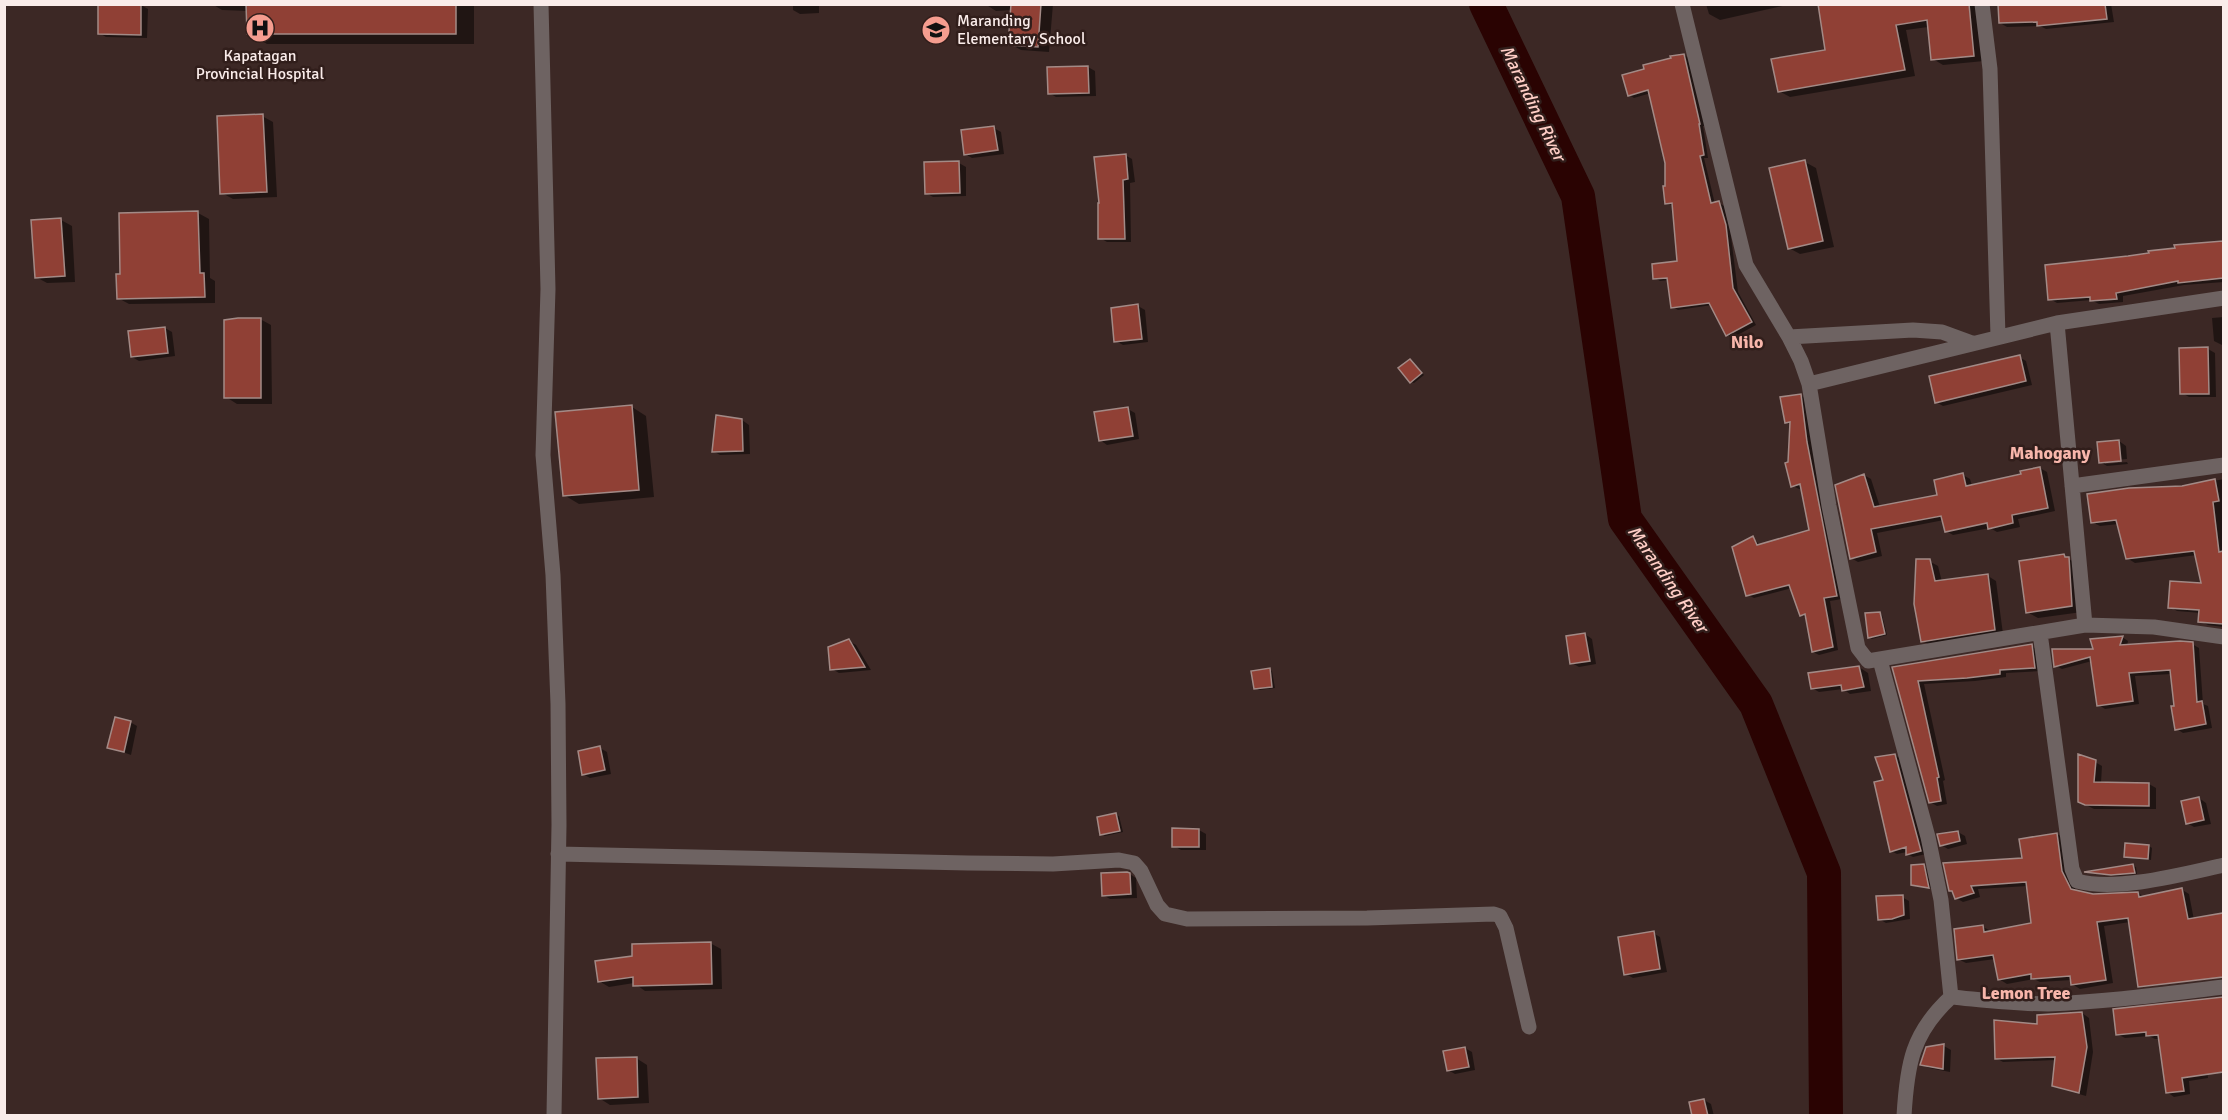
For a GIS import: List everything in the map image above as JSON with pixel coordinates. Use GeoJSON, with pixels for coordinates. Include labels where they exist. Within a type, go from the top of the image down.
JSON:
{"type":"FeatureCollection","features":[{"type":"Feature","properties":{"kind":"street"},"geometry":{"type":"LineString","coordinates":[[541,4],[548,289],[543,454],[553,575],[558,704],[554,1116]]}},
{"type":"Feature","properties":{"kind":"street"},"geometry":{"type":"LineString","coordinates":[[1682,4],[1746,266],[1802,361],[1809,384],[1829,506],[1858,648],[1868,661],[2085,625],[2154,627],[2223,637]]}},
{"type":"Feature","properties":{"kind":"street"},"geometry":{"type":"LineString","coordinates":[[1982,4],[1990,69],[1998,336]]}},
{"type":"Feature","properties":{"kind":"street"},"geometry":{"type":"LineString","coordinates":[[1809,384],[2057,323],[2223,298]]}},
{"type":"Feature","properties":{"kind":"street"},"geometry":{"type":"LineString","coordinates":[[2057,323],[2085,625]]}},
{"type":"Feature","properties":{"kind":"street"},"geometry":{"type":"LineString","coordinates":[[1789,337],[1913,330],[1942,332],[1972,343]]}},
{"type":"Feature","properties":{"kind":"street"},"geometry":{"type":"LineString","coordinates":[[2072,486],[2223,465]]}},
{"type":"Feature","properties":{"kind":"street"},"geometry":{"type":"LineString","coordinates":[[2040,633],[2072,869],[2077,881],[2089,884],[2118,884],[2189,873],[2223,865]]}},
{"type":"Feature","properties":{"kind":"street"},"geometry":{"type":"LineString","coordinates":[[1880,660],[1928,837],[1941,900],[1951,997]]}},
{"type":"Feature","properties":{"kind":"street"},"geometry":{"type":"LineString","coordinates":[[558,854],[1053,864],[1119,860],[1134,863],[1142,871],[1156,905],[1165,914],[1187,919],[1367,918],[1494,914],[1500,916],[1506,928],[1529,1027]]}},
{"type":"Feature","properties":{"kind":"street"},"geometry":{"type":"LineString","coordinates":[[1905,1116],[1906,1092],[1917,1039],[1934,1013],[1951,997],[2048,1004],[2139,997],[2223,987]]}},
{"type":"Feature","properties":{"kind":"building"},"geometry":{"type":"Polygon","coordinates":[[[98,4],[141,4],[141,35],[98,34],[98,4]]]}},
{"type":"Feature","properties":{"kind":"building"},"geometry":{"type":"Polygon","coordinates":[[[246,4],[456,4],[456,34],[247,34],[246,4]]]}},
{"type":"Feature","properties":{"kind":"building"},"geometry":{"type":"Polygon","coordinates":[[[1011,4],[1041,4],[1038,47],[1008,45],[1011,4]]]}},
{"type":"Feature","properties":{"kind":"building"},"geometry":{"type":"Polygon","coordinates":[[[1818,4],[1969,4],[1974,56],[1931,60],[1927,20],[1896,25],[1905,70],[1778,92],[1771,59],[1825,50],[1818,4]]]}},
{"type":"Feature","properties":{"kind":"building"},"geometry":{"type":"Polygon","coordinates":[[[1998,4],[2105,4],[2107,19],[2037,26],[2037,22],[1999,23],[1998,4]]]}},
{"type":"Feature","properties":{"kind":"building"},"geometry":{"type":"Polygon","coordinates":[[[1684,54],[1700,124],[1704,155],[1700,156],[1711,203],[1719,201],[1726,225],[1733,288],[1752,322],[1726,336],[1709,303],[1671,308],[1667,278],[1653,279],[1652,264],[1677,261],[1672,203],[1665,204],[1663,186],[1665,186],[1665,163],[1648,90],[1628,96],[1622,75],[1644,69],[1643,65],[1684,54]]]}},
{"type":"Feature","properties":{"kind":"building"},"geometry":{"type":"Polygon","coordinates":[[[1088,66],[1089,93],[1048,94],[1047,67],[1088,66]]]}},
{"type":"Feature","properties":{"kind":"building"},"geometry":{"type":"Polygon","coordinates":[[[263,114],[267,192],[220,194],[217,116],[263,114]]]}},
{"type":"Feature","properties":{"kind":"building"},"geometry":{"type":"Polygon","coordinates":[[[994,126],[998,150],[964,155],[961,130],[994,126]]]}},
{"type":"Feature","properties":{"kind":"building"},"geometry":{"type":"Polygon","coordinates":[[[1126,154],[1128,179],[1123,180],[1125,239],[1098,239],[1099,203],[1094,157],[1126,154]]]}},
{"type":"Feature","properties":{"kind":"building"},"geometry":{"type":"Polygon","coordinates":[[[1805,160],[1823,241],[1788,249],[1769,168],[1805,160]]]}},
{"type":"Feature","properties":{"kind":"building"},"geometry":{"type":"Polygon","coordinates":[[[959,161],[960,193],[925,194],[924,162],[959,161]]]}},
{"type":"Feature","properties":{"kind":"building"},"geometry":{"type":"Polygon","coordinates":[[[198,211],[200,273],[204,273],[205,297],[117,299],[116,274],[120,274],[119,213],[198,211]]]}},
{"type":"Feature","properties":{"kind":"building"},"geometry":{"type":"Polygon","coordinates":[[[61,218],[65,276],[35,278],[31,220],[61,218]]]}},
{"type":"Feature","properties":{"kind":"building"},"geometry":{"type":"Polygon","coordinates":[[[2223,241],[2223,278],[2178,283],[2178,281],[2116,293],[2117,299],[2090,301],[2090,297],[2048,300],[2045,265],[2149,253],[2148,251],[2175,248],[2174,245],[2223,241]]]}},
{"type":"Feature","properties":{"kind":"building"},"geometry":{"type":"Polygon","coordinates":[[[1138,304],[1142,339],[1114,342],[1111,308],[1138,304]]]}},
{"type":"Feature","properties":{"kind":"building"},"geometry":{"type":"Polygon","coordinates":[[[261,318],[261,398],[224,398],[224,320],[261,318]]]}},
{"type":"Feature","properties":{"kind":"building"},"geometry":{"type":"Polygon","coordinates":[[[165,327],[168,353],[131,357],[128,331],[165,327]]]}},
{"type":"Feature","properties":{"kind":"building"},"geometry":{"type":"Polygon","coordinates":[[[2208,347],[2209,394],[2180,394],[2179,348],[2208,347]]]}},
{"type":"Feature","properties":{"kind":"building"},"geometry":{"type":"Polygon","coordinates":[[[2020,355],[2026,381],[1935,403],[1929,376],[2020,355]]]}},
{"type":"Feature","properties":{"kind":"building"},"geometry":{"type":"Polygon","coordinates":[[[1410,359],[1422,373],[1410,383],[1398,368],[1410,359]]]}},
{"type":"Feature","properties":{"kind":"building"},"geometry":{"type":"Polygon","coordinates":[[[1801,394],[1807,442],[1837,596],[1824,598],[1833,647],[1812,652],[1805,614],[1800,616],[1789,585],[1746,596],[1732,547],[1753,536],[1757,545],[1809,530],[1800,484],[1791,487],[1785,463],[1788,462],[1790,422],[1785,423],[1780,397],[1801,394]]]}},
{"type":"Feature","properties":{"kind":"building"},"geometry":{"type":"Polygon","coordinates":[[[632,405],[639,490],[563,496],[555,412],[632,405]]]}},
{"type":"Feature","properties":{"kind":"building"},"geometry":{"type":"Polygon","coordinates":[[[1128,407],[1133,436],[1099,441],[1094,412],[1128,407]]]}},
{"type":"Feature","properties":{"kind":"building"},"geometry":{"type":"Polygon","coordinates":[[[716,415],[742,419],[743,451],[712,452],[716,415]]]}},
{"type":"Feature","properties":{"kind":"building"},"geometry":{"type":"Polygon","coordinates":[[[2119,440],[2121,461],[2099,463],[2097,442],[2119,440]]]}},
{"type":"Feature","properties":{"kind":"building"},"geometry":{"type":"Polygon","coordinates":[[[2040,467],[2048,508],[2012,515],[2013,523],[1988,529],[1987,523],[1945,532],[1941,516],[1871,529],[1876,552],[1850,559],[1835,485],[1864,474],[1874,507],[1937,495],[1934,480],[1963,473],[1966,486],[2021,474],[2020,471],[2040,467]]]}},
{"type":"Feature","properties":{"kind":"building"},"geometry":{"type":"Polygon","coordinates":[[[2215,479],[2219,501],[2213,502],[2219,552],[2223,551],[2223,624],[2198,622],[2199,610],[2168,608],[2170,581],[2201,583],[2194,551],[2126,559],[2116,520],[2091,523],[2087,494],[2129,488],[2182,486],[2215,479]]]}},
{"type":"Feature","properties":{"kind":"building"},"geometry":{"type":"Polygon","coordinates":[[[2064,554],[2065,557],[2069,557],[2072,606],[2026,613],[2019,561],[2064,554]]]}},
{"type":"Feature","properties":{"kind":"building"},"geometry":{"type":"Polygon","coordinates":[[[1916,559],[1930,559],[1935,581],[1988,574],[1995,630],[1921,642],[1914,604],[1916,559]]]}},
{"type":"Feature","properties":{"kind":"building"},"geometry":{"type":"Polygon","coordinates":[[[1880,612],[1885,634],[1868,638],[1865,613],[1880,612]]]}},
{"type":"Feature","properties":{"kind":"building"},"geometry":{"type":"Polygon","coordinates":[[[1585,633],[1590,661],[1570,664],[1566,636],[1585,633]]]}},
{"type":"Feature","properties":{"kind":"building"},"geometry":{"type":"Polygon","coordinates":[[[2123,636],[2120,645],[2193,642],[2197,702],[2202,701],[2206,724],[2175,730],[2171,706],[2174,706],[2170,670],[2129,673],[2133,701],[2097,706],[2090,657],[2054,667],[2052,649],[2093,649],[2090,639],[2123,636]]]}},
{"type":"Feature","properties":{"kind":"building"},"geometry":{"type":"Polygon","coordinates":[[[849,639],[865,667],[830,670],[828,647],[849,639]]]}},
{"type":"Feature","properties":{"kind":"building"},"geometry":{"type":"Polygon","coordinates":[[[2032,644],[2035,668],[2000,670],[2000,674],[1967,678],[1918,681],[1939,777],[1937,778],[1941,801],[1929,803],[1892,667],[2032,644]]]}},
{"type":"Feature","properties":{"kind":"building"},"geometry":{"type":"Polygon","coordinates":[[[1859,666],[1864,687],[1842,691],[1841,685],[1811,689],[1808,673],[1859,666]]]}},
{"type":"Feature","properties":{"kind":"building"},"geometry":{"type":"Polygon","coordinates":[[[1270,668],[1272,687],[1254,689],[1251,671],[1270,668]]]}},
{"type":"Feature","properties":{"kind":"building"},"geometry":{"type":"Polygon","coordinates":[[[115,717],[131,721],[124,752],[107,748],[115,717]]]}},
{"type":"Feature","properties":{"kind":"building"},"geometry":{"type":"Polygon","coordinates":[[[600,746],[605,770],[582,775],[578,751],[600,746]]]}},
{"type":"Feature","properties":{"kind":"building"},"geometry":{"type":"Polygon","coordinates":[[[1895,754],[1921,851],[1906,855],[1906,847],[1890,852],[1874,782],[1883,780],[1875,757],[1895,754]]]}},
{"type":"Feature","properties":{"kind":"building"},"geometry":{"type":"Polygon","coordinates":[[[2078,754],[2096,760],[2094,782],[2149,783],[2149,806],[2085,805],[2078,802],[2078,754]]]}},
{"type":"Feature","properties":{"kind":"building"},"geometry":{"type":"Polygon","coordinates":[[[2199,797],[2204,820],[2186,824],[2181,801],[2199,797]]]}},
{"type":"Feature","properties":{"kind":"building"},"geometry":{"type":"Polygon","coordinates":[[[1116,813],[1120,831],[1100,835],[1097,817],[1116,813]]]}},
{"type":"Feature","properties":{"kind":"building"},"geometry":{"type":"Polygon","coordinates":[[[1172,828],[1199,829],[1199,847],[1172,847],[1172,828]]]}},
{"type":"Feature","properties":{"kind":"building"},"geometry":{"type":"Polygon","coordinates":[[[1958,831],[1960,841],[1940,846],[1937,834],[1958,831]]]}},
{"type":"Feature","properties":{"kind":"building"},"geometry":{"type":"Polygon","coordinates":[[[2057,833],[2062,871],[2071,889],[2093,894],[2138,892],[2139,897],[2182,888],[2188,919],[2223,913],[2223,977],[2138,987],[2128,918],[2097,922],[2106,980],[2071,985],[2070,976],[2031,979],[2031,974],[1998,980],[1993,955],[1957,960],[1954,929],[1983,925],[1984,932],[2031,923],[2026,882],[1971,886],[1974,893],[1955,899],[1952,891],[1949,891],[1943,863],[2022,858],[2019,839],[2057,833]]]}},
{"type":"Feature","properties":{"kind":"building"},"geometry":{"type":"Polygon","coordinates":[[[2125,843],[2149,845],[2148,859],[2124,857],[2125,843]]]}},
{"type":"Feature","properties":{"kind":"building"},"geometry":{"type":"Polygon","coordinates":[[[1924,864],[1929,888],[1911,885],[1911,865],[1924,864]]]}},
{"type":"Feature","properties":{"kind":"building"},"geometry":{"type":"Polygon","coordinates":[[[2133,864],[2135,873],[2111,875],[2084,872],[2133,864]]]}},
{"type":"Feature","properties":{"kind":"building"},"geometry":{"type":"Polygon","coordinates":[[[1101,873],[1130,873],[1131,894],[1102,896],[1101,873]]]}},
{"type":"Feature","properties":{"kind":"building"},"geometry":{"type":"Polygon","coordinates":[[[1903,895],[1904,915],[1878,920],[1876,896],[1903,895]]]}},
{"type":"Feature","properties":{"kind":"building"},"geometry":{"type":"Polygon","coordinates":[[[1654,931],[1660,969],[1624,975],[1618,937],[1654,931]]]}},
{"type":"Feature","properties":{"kind":"building"},"geometry":{"type":"Polygon","coordinates":[[[711,942],[712,984],[633,986],[633,977],[598,982],[595,961],[632,956],[632,944],[711,942]]]}},
{"type":"Feature","properties":{"kind":"building"},"geometry":{"type":"Polygon","coordinates":[[[2223,997],[2223,1072],[2182,1078],[2184,1091],[2166,1093],[2158,1035],[2146,1036],[2146,1032],[2116,1035],[2113,1009],[2223,997]]]}},
{"type":"Feature","properties":{"kind":"building"},"geometry":{"type":"Polygon","coordinates":[[[2082,1012],[2087,1047],[2079,1093],[2052,1086],[2055,1057],[1995,1059],[1994,1020],[2037,1024],[2037,1015],[2082,1012]]]}},
{"type":"Feature","properties":{"kind":"building"},"geometry":{"type":"Polygon","coordinates":[[[1944,1044],[1943,1069],[1920,1065],[1926,1047],[1944,1044]]]}},
{"type":"Feature","properties":{"kind":"building"},"geometry":{"type":"Polygon","coordinates":[[[1465,1047],[1469,1067],[1447,1071],[1443,1051],[1465,1047]]]}},
{"type":"Feature","properties":{"kind":"building"},"geometry":{"type":"Polygon","coordinates":[[[637,1057],[638,1097],[598,1099],[596,1058],[637,1057]]]}},
{"type":"Feature","properties":{"kind":"building"},"geometry":{"type":"Polygon","coordinates":[[[1704,1099],[1708,1116],[1692,1116],[1689,1102],[1704,1099]]]}},
{"type":"Feature","properties":{"kind":"waterway","name":"Maranding River"},"geometry":{"type":"LineString","coordinates":[[1486,4],[1578,196],[1625,519],[1756,704],[1824,873],[1826,1116]]}},
{"type":"Feature","properties":{"kind":"place","name":"Kapatagan Provincial Hospital"},"geometry":{"type":"Point","coordinates":[260,28]}},
{"type":"Feature","properties":{"kind":"place","name":"Maranding Elementary School"},"geometry":{"type":"Point","coordinates":[936,30]}},
{"type":"Feature","properties":{"kind":"district","name":"Nilo"},"geometry":{"type":"Point","coordinates":[1747,342]}},
{"type":"Feature","properties":{"kind":"district","name":"Mahogany"},"geometry":{"type":"Point","coordinates":[2050,453]}},
{"type":"Feature","properties":{"kind":"district","name":"Lemon Tree"},"geometry":{"type":"Point","coordinates":[2026,993]}}]}
